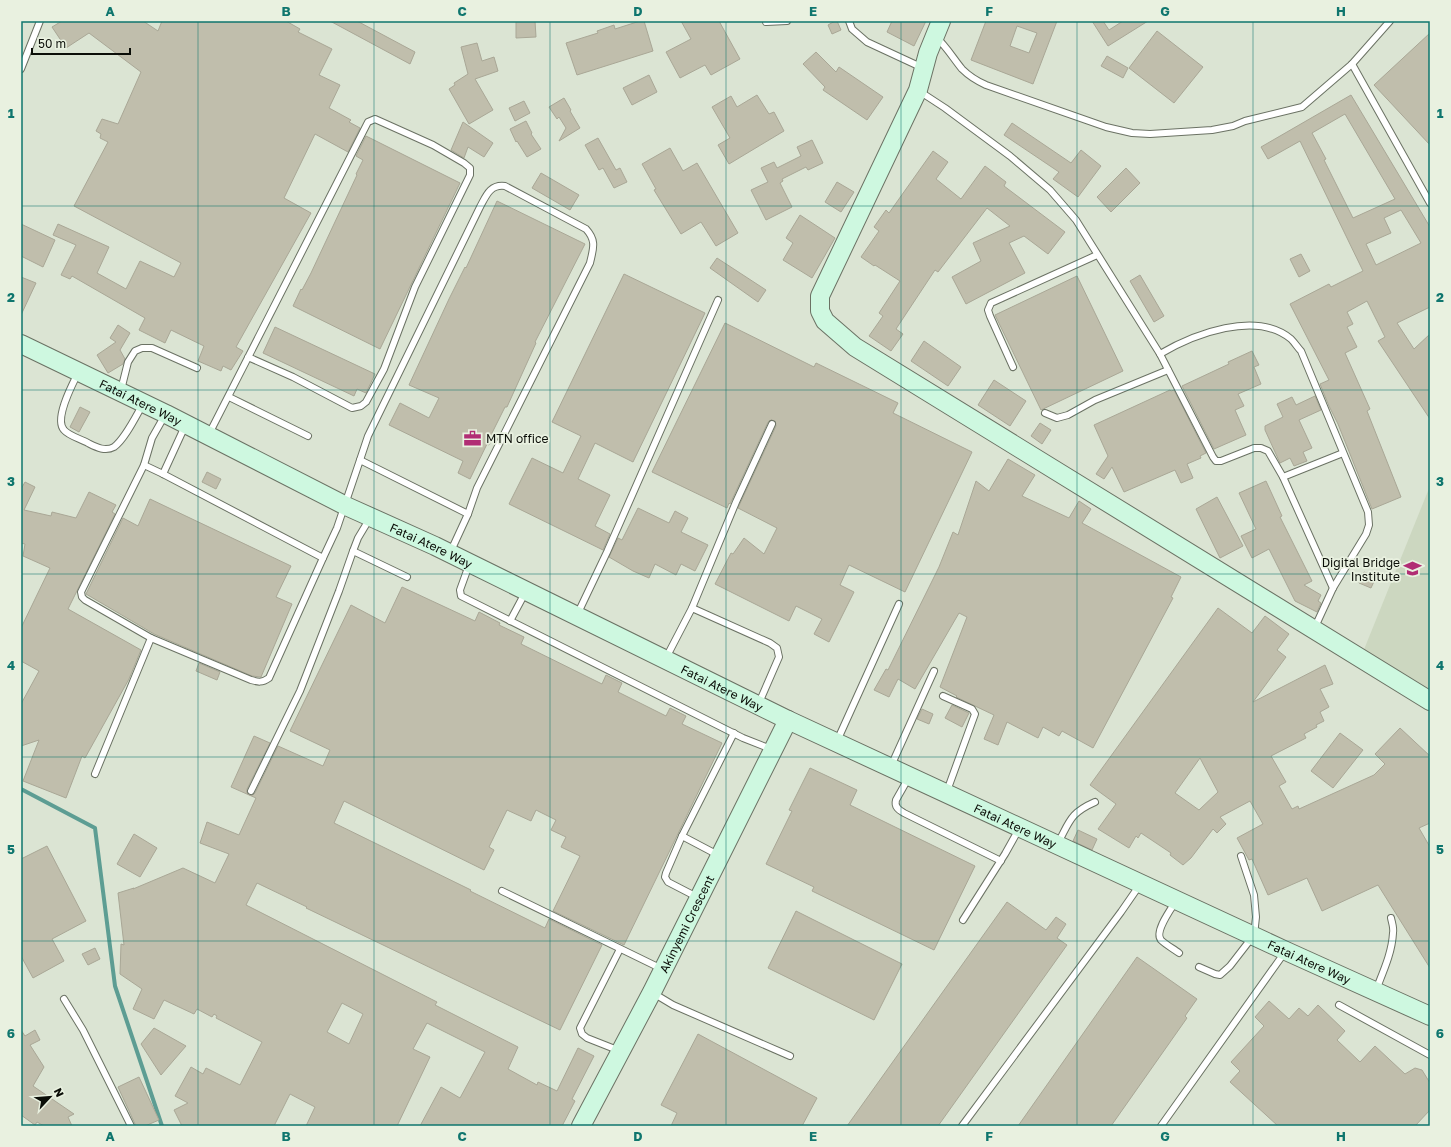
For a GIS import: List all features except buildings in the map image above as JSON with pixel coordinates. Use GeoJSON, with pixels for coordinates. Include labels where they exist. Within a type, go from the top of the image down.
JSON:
{"type":"FeatureCollection","features":[{"type":"Feature","properties":{"kind":"street"},"geometry":{"type":"LineString","coordinates":[[938,28],[928,53],[918,90],[820,296],[820,311],[825,321],[855,346],[1430,701]]}},
{"type":"Feature","properties":{"kind":"street","name":"Fatai Atere Way"},"geometry":{"type":"LineString","coordinates":[[21,344],[166,414],[346,506],[470,564],[836,743],[1430,1016]]}},
{"type":"Feature","properties":{"kind":"street","name":"Akinyemi Crescent"},"geometry":{"type":"LineString","coordinates":[[581,1126],[652,992],[788,720]]}},
{"type":"Feature","properties":{"kind":"lane"},"geometry":{"type":"LineString","coordinates":[[21,69],[40,21]]}},
{"type":"Feature","properties":{"kind":"lane"},"geometry":{"type":"LineString","coordinates":[[766,22],[787,21]]}},
{"type":"Feature","properties":{"kind":"lane"},"geometry":{"type":"LineString","coordinates":[[849,21],[852,29],[867,42],[924,68]]}},
{"type":"Feature","properties":{"kind":"lane"},"geometry":{"type":"LineString","coordinates":[[938,28],[944,44],[963,70],[973,79],[986,85],[1106,127],[1132,133],[1150,134],[1212,130],[1233,126],[1245,121],[1302,107],[1352,64],[1390,21]]}},
{"type":"Feature","properties":{"kind":"lane"},"geometry":{"type":"LineString","coordinates":[[1352,64],[1430,203]]}},
{"type":"Feature","properties":{"kind":"lane"},"geometry":{"type":"LineString","coordinates":[[918,90],[1010,156],[1050,190],[1076,220],[1160,354],[1213,458],[1216,461],[1221,461],[1245,451],[1261,448],[1268,451],[1283,477],[1333,588]]}},
{"type":"Feature","properties":{"kind":"lane"},"geometry":{"type":"LineString","coordinates":[[208,435],[368,122],[375,119],[433,145],[470,168],[470,175],[416,287],[384,369],[366,402],[361,406],[352,408],[293,377],[248,357]]}},
{"type":"Feature","properties":{"kind":"lane"},"geometry":{"type":"LineString","coordinates":[[166,414],[152,438],[144,465],[81,594],[85,600],[151,638],[259,683],[269,678],[322,558],[337,528],[346,506],[368,436],[480,207],[487,193],[492,188],[505,186],[586,229],[593,240],[593,249],[590,263],[477,488],[468,514],[449,554]]}},
{"type":"Feature","properties":{"kind":"lane"},"geometry":{"type":"LineString","coordinates":[[1013,367],[990,316],[988,310],[991,303],[1097,255]]}},
{"type":"Feature","properties":{"kind":"lane"},"geometry":{"type":"LineString","coordinates":[[576,616],[607,552],[718,300]]}},
{"type":"Feature","properties":{"kind":"lane"},"geometry":{"type":"LineString","coordinates":[[1160,354],[1174,346],[1207,333],[1235,326],[1254,325],[1280,332],[1292,340],[1301,351],[1368,512],[1369,525],[1358,548],[1333,588],[1314,629]]}},
{"type":"Feature","properties":{"kind":"lane"},"geometry":{"type":"LineString","coordinates":[[121,392],[128,362],[135,350],[152,348],[197,368]]}},
{"type":"Feature","properties":{"kind":"lane"},"geometry":{"type":"LineString","coordinates":[[1044,414],[1057,418],[1068,415],[1095,400],[1168,370]]}},
{"type":"Feature","properties":{"kind":"lane"},"geometry":{"type":"LineString","coordinates":[[78,371],[66,399],[60,423],[62,428],[67,433],[99,448],[110,449],[120,441],[143,403]]}},
{"type":"Feature","properties":{"kind":"lane"},"geometry":{"type":"LineString","coordinates":[[229,396],[308,436]]}},
{"type":"Feature","properties":{"kind":"lane"},"geometry":{"type":"LineString","coordinates":[[163,474],[186,424]]}},
{"type":"Feature","properties":{"kind":"lane"},"geometry":{"type":"LineString","coordinates":[[665,659],[692,608],[736,502],[772,424]]}},
{"type":"Feature","properties":{"kind":"lane"},"geometry":{"type":"LineString","coordinates":[[1283,477],[1343,453]]}},
{"type":"Feature","properties":{"kind":"lane"},"geometry":{"type":"LineString","coordinates":[[360,460],[468,514]]}},
{"type":"Feature","properties":{"kind":"lane"},"geometry":{"type":"LineString","coordinates":[[144,465],[322,558]]}},
{"type":"Feature","properties":{"kind":"lane"},"geometry":{"type":"LineString","coordinates":[[251,791],[300,691],[358,538],[370,517]]}},
{"type":"Feature","properties":{"kind":"lane"},"geometry":{"type":"LineString","coordinates":[[353,551],[407,577]]}},
{"type":"Feature","properties":{"kind":"lane"},"geometry":{"type":"LineString","coordinates":[[470,564],[460,590],[461,596],[734,733],[773,750]]}},
{"type":"Feature","properties":{"kind":"lane"},"geometry":{"type":"LineString","coordinates":[[510,621],[525,591]]}},
{"type":"Feature","properties":{"kind":"lane"},"geometry":{"type":"LineString","coordinates":[[836,743],[899,604]]}},
{"type":"Feature","properties":{"kind":"lane"},"geometry":{"type":"LineString","coordinates":[[692,608],[777,648],[779,657],[758,705]]}},
{"type":"Feature","properties":{"kind":"lane"},"geometry":{"type":"LineString","coordinates":[[95,774],[151,638]]}},
{"type":"Feature","properties":{"kind":"lane"},"geometry":{"type":"LineString","coordinates":[[890,767],[934,671]]}},
{"type":"Feature","properties":{"kind":"lane"},"geometry":{"type":"LineString","coordinates":[[943,696],[972,709],[975,714],[946,793]]}},
{"type":"Feature","properties":{"kind":"lane"},"geometry":{"type":"LineString","coordinates":[[699,898],[672,885],[665,877],[682,836],[734,733]]}},
{"type":"Feature","properties":{"kind":"lane"},"geometry":{"type":"LineString","coordinates":[[909,776],[896,800],[895,804],[897,808],[904,814],[1001,861]]}},
{"type":"Feature","properties":{"kind":"lane"},"geometry":{"type":"LineString","coordinates":[[1057,845],[1072,816],[1095,802]]}},
{"type":"Feature","properties":{"kind":"lane"},"geometry":{"type":"LineString","coordinates":[[963,920],[1001,861],[1020,828]]}},
{"type":"Feature","properties":{"kind":"lane"},"geometry":{"type":"LineString","coordinates":[[682,836],[720,856]]}},
{"type":"Feature","properties":{"kind":"lane"},"geometry":{"type":"LineString","coordinates":[[1199,967],[1220,975],[1230,966],[1254,935],[1256,917],[1254,895],[1241,856]]}},
{"type":"Feature","properties":{"kind":"lane"},"geometry":{"type":"LineString","coordinates":[[962,1126],[1141,883]]}},
{"type":"Feature","properties":{"kind":"lane"},"geometry":{"type":"LineString","coordinates":[[502,891],[663,970]]}},
{"type":"Feature","properties":{"kind":"lane"},"geometry":{"type":"LineString","coordinates":[[1176,899],[1160,929],[1159,936],[1161,940],[1179,953]]}},
{"type":"Feature","properties":{"kind":"lane"},"geometry":{"type":"LineString","coordinates":[[1376,991],[1392,944],[1394,932],[1391,918]]}},
{"type":"Feature","properties":{"kind":"lane"},"geometry":{"type":"LineString","coordinates":[[620,949],[580,1028],[582,1034],[587,1038],[620,1052]]}},
{"type":"Feature","properties":{"kind":"lane"},"geometry":{"type":"LineString","coordinates":[[1161,1126],[1286,951]]}},
{"type":"Feature","properties":{"kind":"lane"},"geometry":{"type":"LineString","coordinates":[[652,992],[673,1005],[790,1056]]}},
{"type":"Feature","properties":{"kind":"lane"},"geometry":{"type":"LineString","coordinates":[[64,999],[83,1030],[131,1126]]}},
{"type":"Feature","properties":{"kind":"lane"},"geometry":{"type":"LineString","coordinates":[[1339,1005],[1430,1055]]}},
{"type":"Feature","properties":{"kind":"shaded area","name":"Digital Bridge Institute"},"geometry":{"type":"Polygon","coordinates":[[[1430,486],[1430,692],[1363,652],[1430,486]]]}},
{"type":"Feature","properties":{"kind":"waterway"},"geometry":{"type":"LineString","coordinates":[[21,789],[95,828],[115,986],[162,1126]]}},
{"type":"Feature","properties":{"kind":"place","name":"MTN office"},"geometry":{"type":"Point","coordinates":[473,438]}},
{"type":"Feature","properties":{"kind":"place","name":"Digital Bridge Institute"},"geometry":{"type":"Point","coordinates":[1413,569]}}]}
